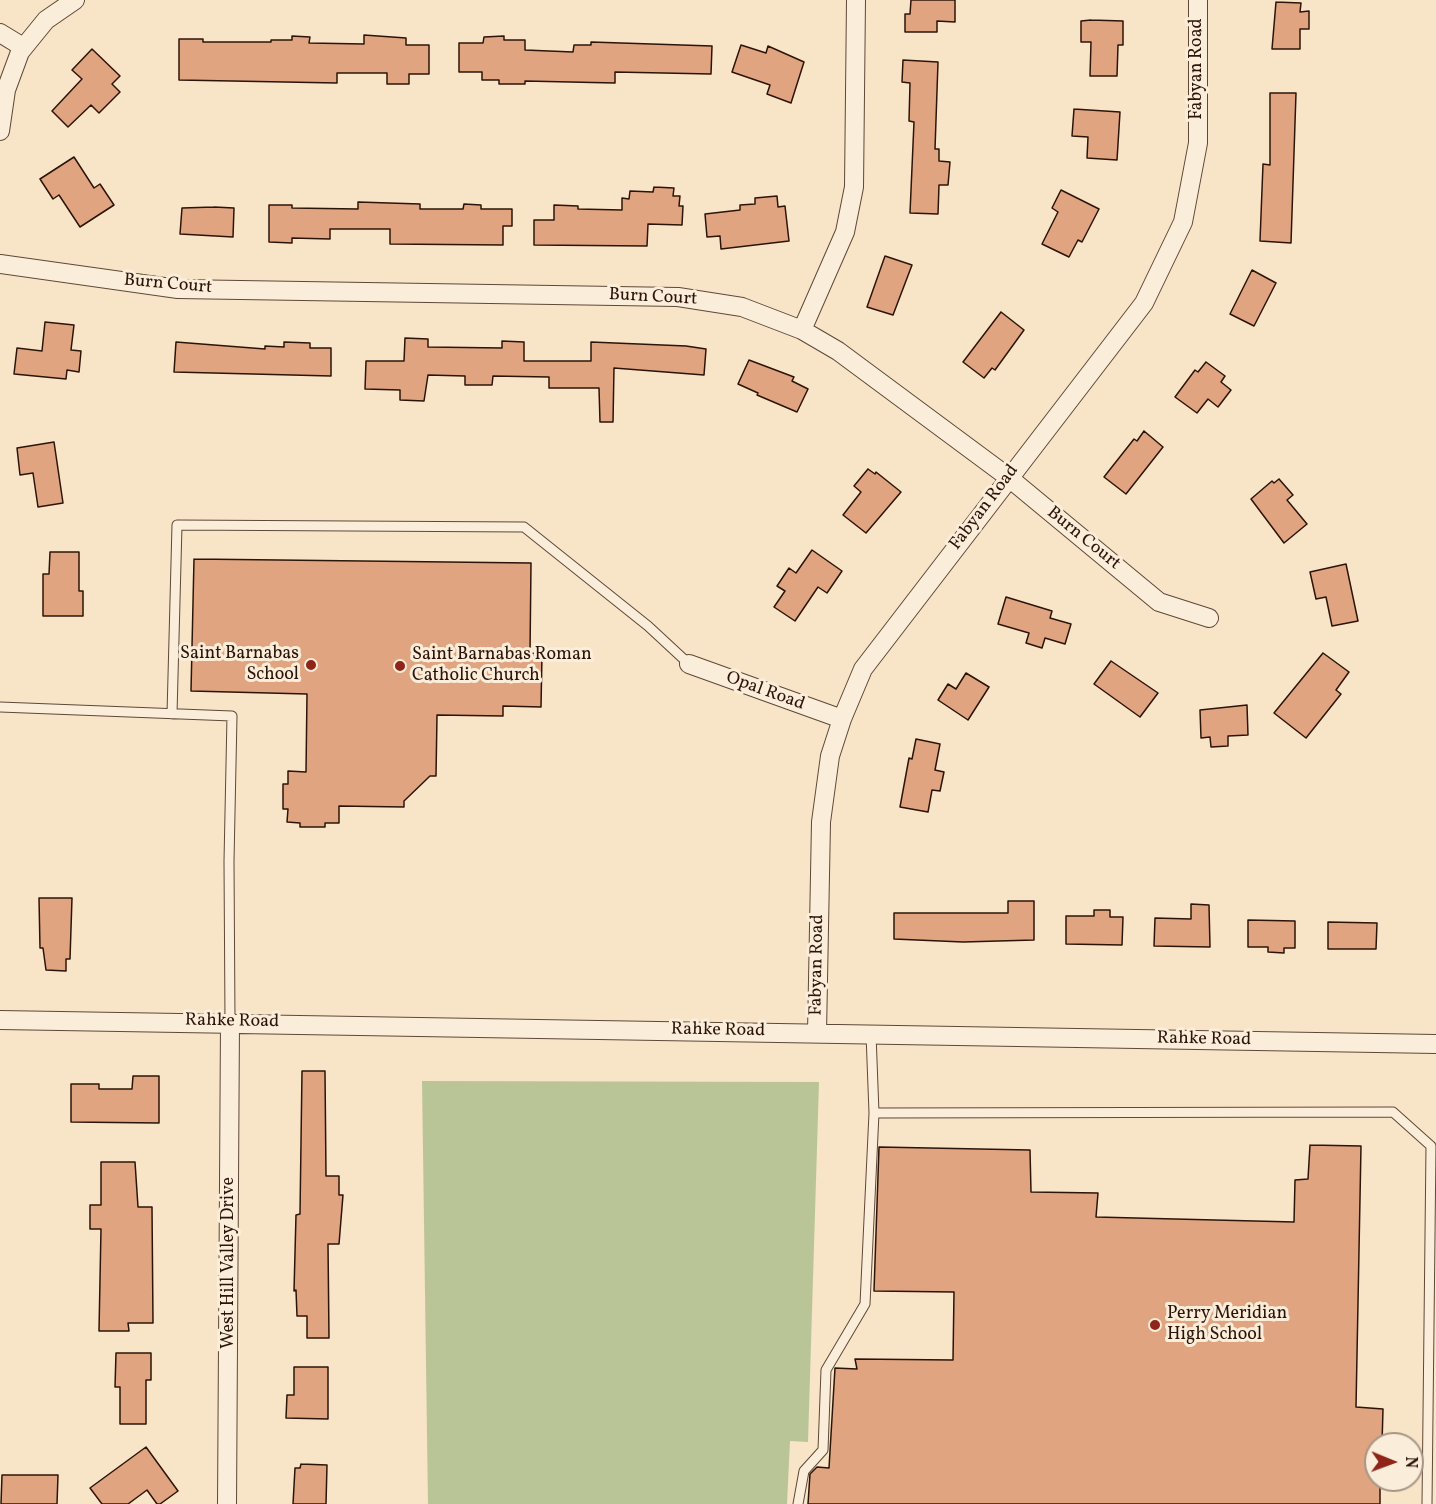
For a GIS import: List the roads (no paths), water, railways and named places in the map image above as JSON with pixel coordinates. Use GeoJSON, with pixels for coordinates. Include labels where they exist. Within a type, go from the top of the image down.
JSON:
{"type":"FeatureCollection","features":[{"type":"Feature","properties":{"kind":"street"},"geometry":{"type":"LineString","coordinates":[[0,132],[6,90],[23,47],[46,20],[75,0]]}},
{"type":"Feature","properties":{"kind":"street"},"geometry":{"type":"LineString","coordinates":[[802,330],[846,232],[854,188],[856,0]]}},
{"type":"Feature","properties":{"kind":"street","name":"Fabyan Road"},"geometry":{"type":"LineString","coordinates":[[817,1033],[821,822],[830,756],[842,719],[863,669],[1008,477],[1144,303],[1183,222],[1198,143],[1198,0]]}},
{"type":"Feature","properties":{"kind":"street"},"geometry":{"type":"LineString","coordinates":[[0,33],[23,47]]}},
{"type":"Feature","properties":{"kind":"street","name":"Burn Court"},"geometry":{"type":"LineString","coordinates":[[0,264],[178,289],[678,297],[742,308],[802,330],[838,351],[1008,477],[1160,602],[1209,618]]}},
{"type":"Feature","properties":{"kind":"street","name":"Opal Road"},"geometry":{"type":"LineString","coordinates":[[689,664],[842,719]]}},
{"type":"Feature","properties":{"kind":"street","name":"Rahke Road"},"geometry":{"type":"LineString","coordinates":[[0,1020],[230,1022],[1436,1044]]}},
{"type":"Feature","properties":{"kind":"street","name":"West Hill Valley Drive"},"geometry":{"type":"LineString","coordinates":[[227,1504],[230,1022]]}},
{"type":"Feature","properties":{"kind":"lane"},"geometry":{"type":"LineString","coordinates":[[172,714],[177,525],[524,527],[648,626],[689,664]]}},
{"type":"Feature","properties":{"kind":"lane"},"geometry":{"type":"LineString","coordinates":[[0,707],[232,717],[229,861],[230,1022]]}},
{"type":"Feature","properties":{"kind":"lane"},"geometry":{"type":"LineString","coordinates":[[798,1504],[804,1471],[823,1450],[826,1370],[865,1304],[874,1113],[871,1034]]}},
{"type":"Feature","properties":{"kind":"lane"},"geometry":{"type":"LineString","coordinates":[[874,1113],[1393,1112],[1431,1146],[1433,1160],[1427,1504]]}},
{"type":"Feature","properties":{"kind":"place","name":"Saint Barnabas School"},"geometry":{"type":"Point","coordinates":[311,665]}},
{"type":"Feature","properties":{"kind":"place","name":"Saint Barnabas Roman Catholic Church"},"geometry":{"type":"Point","coordinates":[400,666]}},
{"type":"Feature","properties":{"kind":"place","name":"Perry Meridian High School"},"geometry":{"type":"Point","coordinates":[1155,1325]}}]}
